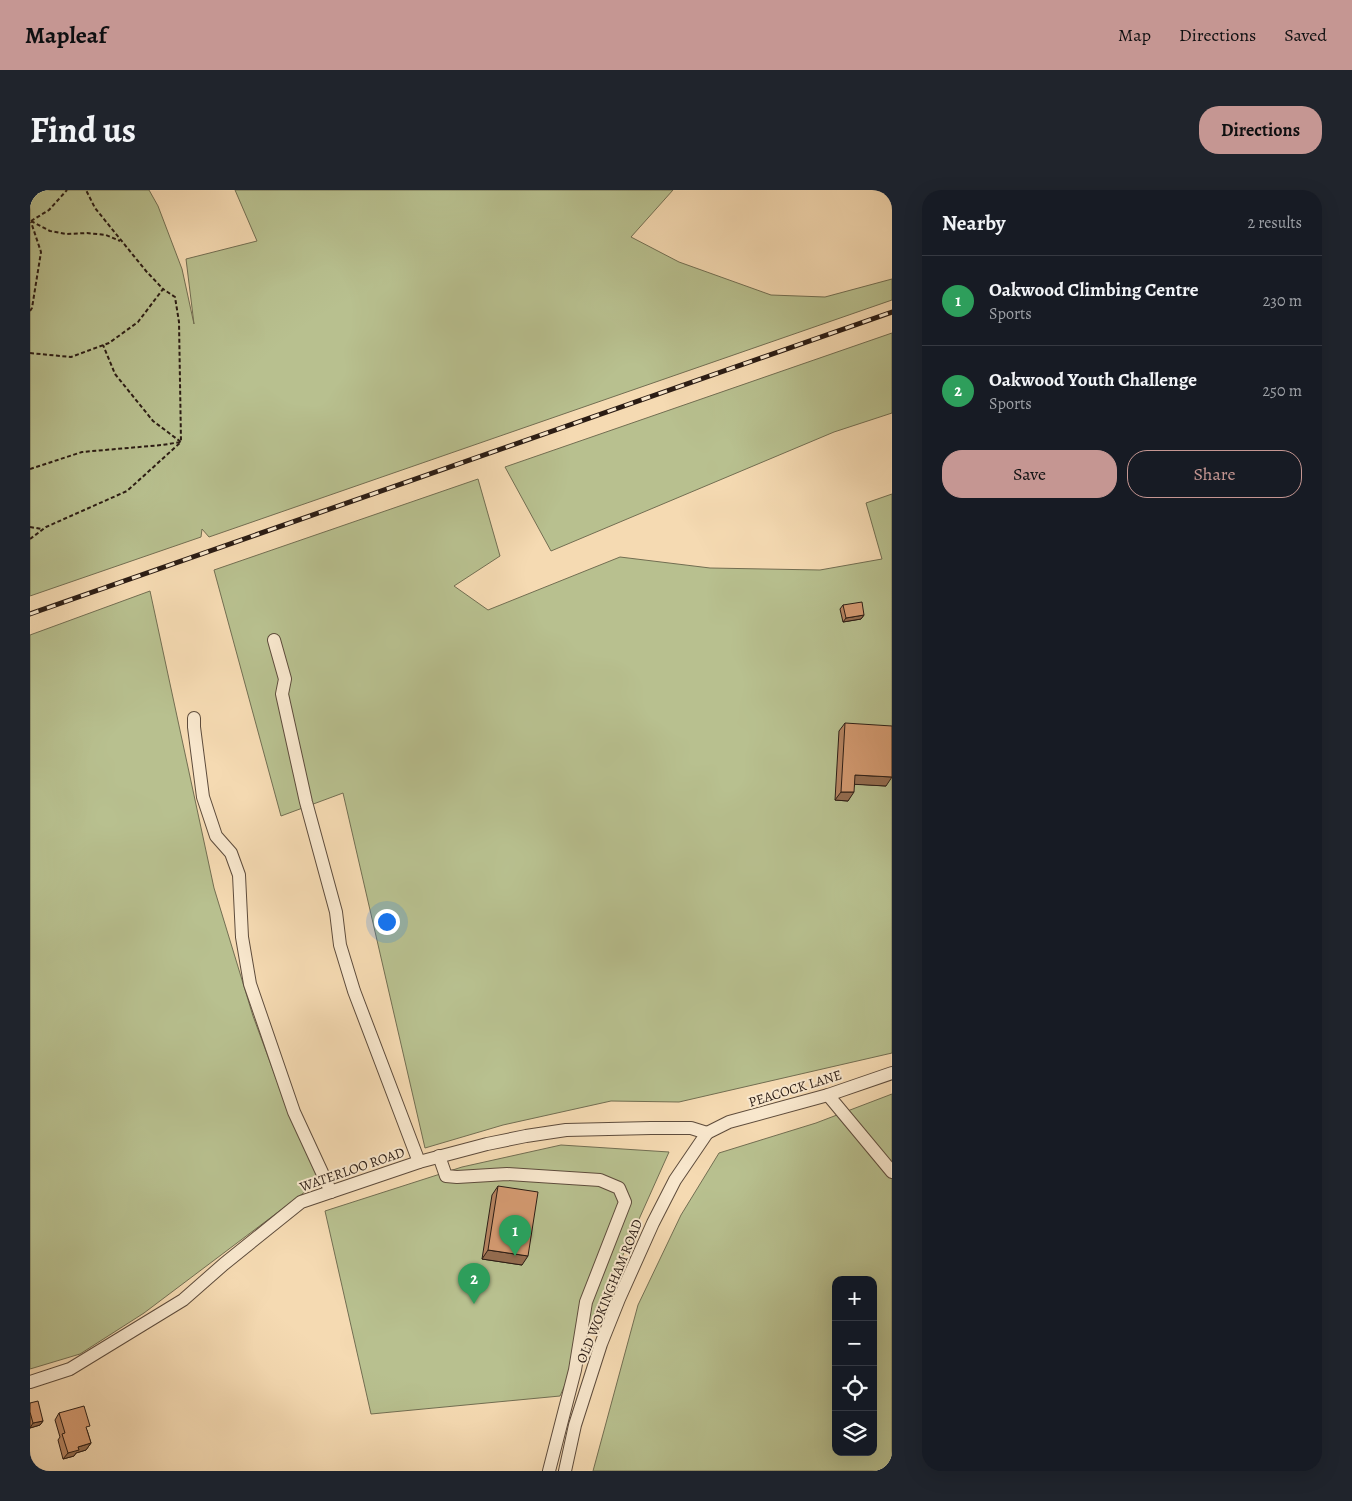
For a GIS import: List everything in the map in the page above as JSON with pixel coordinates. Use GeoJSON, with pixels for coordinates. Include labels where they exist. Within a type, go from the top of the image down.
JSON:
{"type":"FeatureCollection","features":[{"type":"Feature","properties":{"kind":"street"},"geometry":{"type":"LineString","coordinates":[[274,640],[285,680],[282,694],[288,722],[306,802],[336,912],[340,945],[354,991],[419,1162]]}},
{"type":"Feature","properties":{"kind":"street"},"geometry":{"type":"LineString","coordinates":[[194,718],[204,797],[216,836],[231,853],[239,875],[242,937],[250,984],[294,1112],[330,1192]]}},
{"type":"Feature","properties":{"kind":"street","name":"PEACOCK LANE"},"geometry":{"type":"LineString","coordinates":[[706,1133],[729,1122],[828,1095],[892,1073]]}},
{"type":"Feature","properties":{"kind":"street"},"geometry":{"type":"LineString","coordinates":[[828,1095],[892,1172]]}},
{"type":"Feature","properties":{"kind":"street","name":"WATERLOO ROAD"},"geometry":{"type":"LineString","coordinates":[[30,1382],[70,1369],[183,1300],[246,1245],[301,1202],[439,1156],[487,1144],[566,1130],[691,1128],[706,1133]]}},
{"type":"Feature","properties":{"kind":"street","name":"OLD WOKINGHAM ROAD"},"geometry":{"type":"LineString","coordinates":[[565,1471],[576,1425],[601,1344],[619,1299],[653,1223],[675,1180],[706,1133]]}},
{"type":"Feature","properties":{"kind":"street"},"geometry":{"type":"LineString","coordinates":[[439,1156],[446,1176],[508,1174],[600,1180],[619,1188],[625,1202],[586,1302],[575,1370],[549,1471]]}},
{"type":"Feature","properties":{"kind":"path"},"geometry":{"type":"LineString","coordinates":[[30,221],[49,210],[67,190]]}},
{"type":"Feature","properties":{"kind":"path"},"geometry":{"type":"LineString","coordinates":[[30,539],[42,529],[126,491],[181,442],[179,322],[175,297],[163,289],[146,271],[95,208],[86,190]]}},
{"type":"Feature","properties":{"kind":"path"},"geometry":{"type":"LineString","coordinates":[[30,221],[50,231],[66,234],[87,233],[106,235],[122,242]]}},
{"type":"Feature","properties":{"kind":"path"},"geometry":{"type":"LineString","coordinates":[[30,221],[42,252],[30,311]]}},
{"type":"Feature","properties":{"kind":"path"},"geometry":{"type":"LineString","coordinates":[[30,353],[71,357],[109,343],[138,322],[163,289]]}},
{"type":"Feature","properties":{"kind":"path"},"geometry":{"type":"LineString","coordinates":[[102,345],[115,374],[153,421],[181,442]]}},
{"type":"Feature","properties":{"kind":"path"},"geometry":{"type":"LineString","coordinates":[[30,468],[82,452],[181,442]]}},
{"type":"Feature","properties":{"kind":"path"},"geometry":{"type":"LineString","coordinates":[[30,527],[42,529]]}},
{"type":"Feature","properties":{"kind":"green space"},"geometry":{"type":"Polygon","coordinates":[[[30,190],[149,190],[158,206],[182,269],[194,324],[186,259],[257,241],[235,190],[673,190],[631,237],[679,262],[771,295],[825,297],[892,279],[892,300],[209,537],[202,529],[201,537],[30,596],[30,190]]]}},
{"type":"Feature","properties":{"kind":"green space"},"geometry":{"type":"Polygon","coordinates":[[[892,333],[892,413],[834,432],[551,551],[505,467],[892,333]]]}},
{"type":"Feature","properties":{"kind":"green space"},"geometry":{"type":"Polygon","coordinates":[[[478,479],[500,556],[454,586],[488,610],[620,557],[710,568],[820,570],[882,559],[866,503],[892,494],[892,1053],[679,1102],[611,1101],[503,1125],[425,1148],[343,793],[281,816],[214,570],[478,479]]]}},
{"type":"Feature","properties":{"kind":"green space"},"geometry":{"type":"Polygon","coordinates":[[[150,591],[214,888],[253,1016],[287,1108],[322,1179],[144,1313],[80,1354],[30,1369],[30,635],[150,591]]]}},
{"type":"Feature","properties":{"kind":"green space"},"geometry":{"type":"Polygon","coordinates":[[[892,1094],[892,1471],[593,1471],[638,1305],[681,1215],[719,1153],[816,1123],[892,1094]]]}},
{"type":"Feature","properties":{"kind":"green space"},"geometry":{"type":"Polygon","coordinates":[[[561,1145],[669,1152],[560,1396],[371,1414],[325,1211],[462,1167],[561,1145]]]}},
{"type":"Feature","properties":{"kind":"building"},"geometry":{"type":"Polygon","coordinates":[[[862,602],[864,615],[846,618],[843,605],[862,602]]]}},
{"type":"Feature","properties":{"kind":"building"},"geometry":{"type":"Polygon","coordinates":[[[845,723],[892,726],[892,777],[855,775],[854,792],[841,792],[845,723]]]}},
{"type":"Feature","properties":{"kind":"building"},"geometry":{"type":"Polygon","coordinates":[[[498,1186],[538,1192],[528,1256],[488,1250],[498,1186]]]}},
{"type":"Feature","properties":{"kind":"building"},"geometry":{"type":"Polygon","coordinates":[[[38,1401],[43,1421],[33,1423],[30,1403],[38,1401]]]}},
{"type":"Feature","properties":{"kind":"building"},"geometry":{"type":"Polygon","coordinates":[[[84,1406],[90,1426],[86,1427],[91,1443],[78,1447],[79,1450],[68,1453],[62,1434],[65,1433],[59,1413],[84,1406]]]}},
{"type":"Feature","properties":{"kind":"railway"},"geometry":{"type":"LineString","coordinates":[[30,614],[892,312]]}},
{"type":"Feature","properties":{"kind":"place","name":"Oakwood Climbing Centre"},"geometry":{"type":"Point","coordinates":[515,1256]}},
{"type":"Feature","properties":{"kind":"place","name":"Oakwood Youth Challenge"},"geometry":{"type":"Point","coordinates":[474,1304]}}]}
